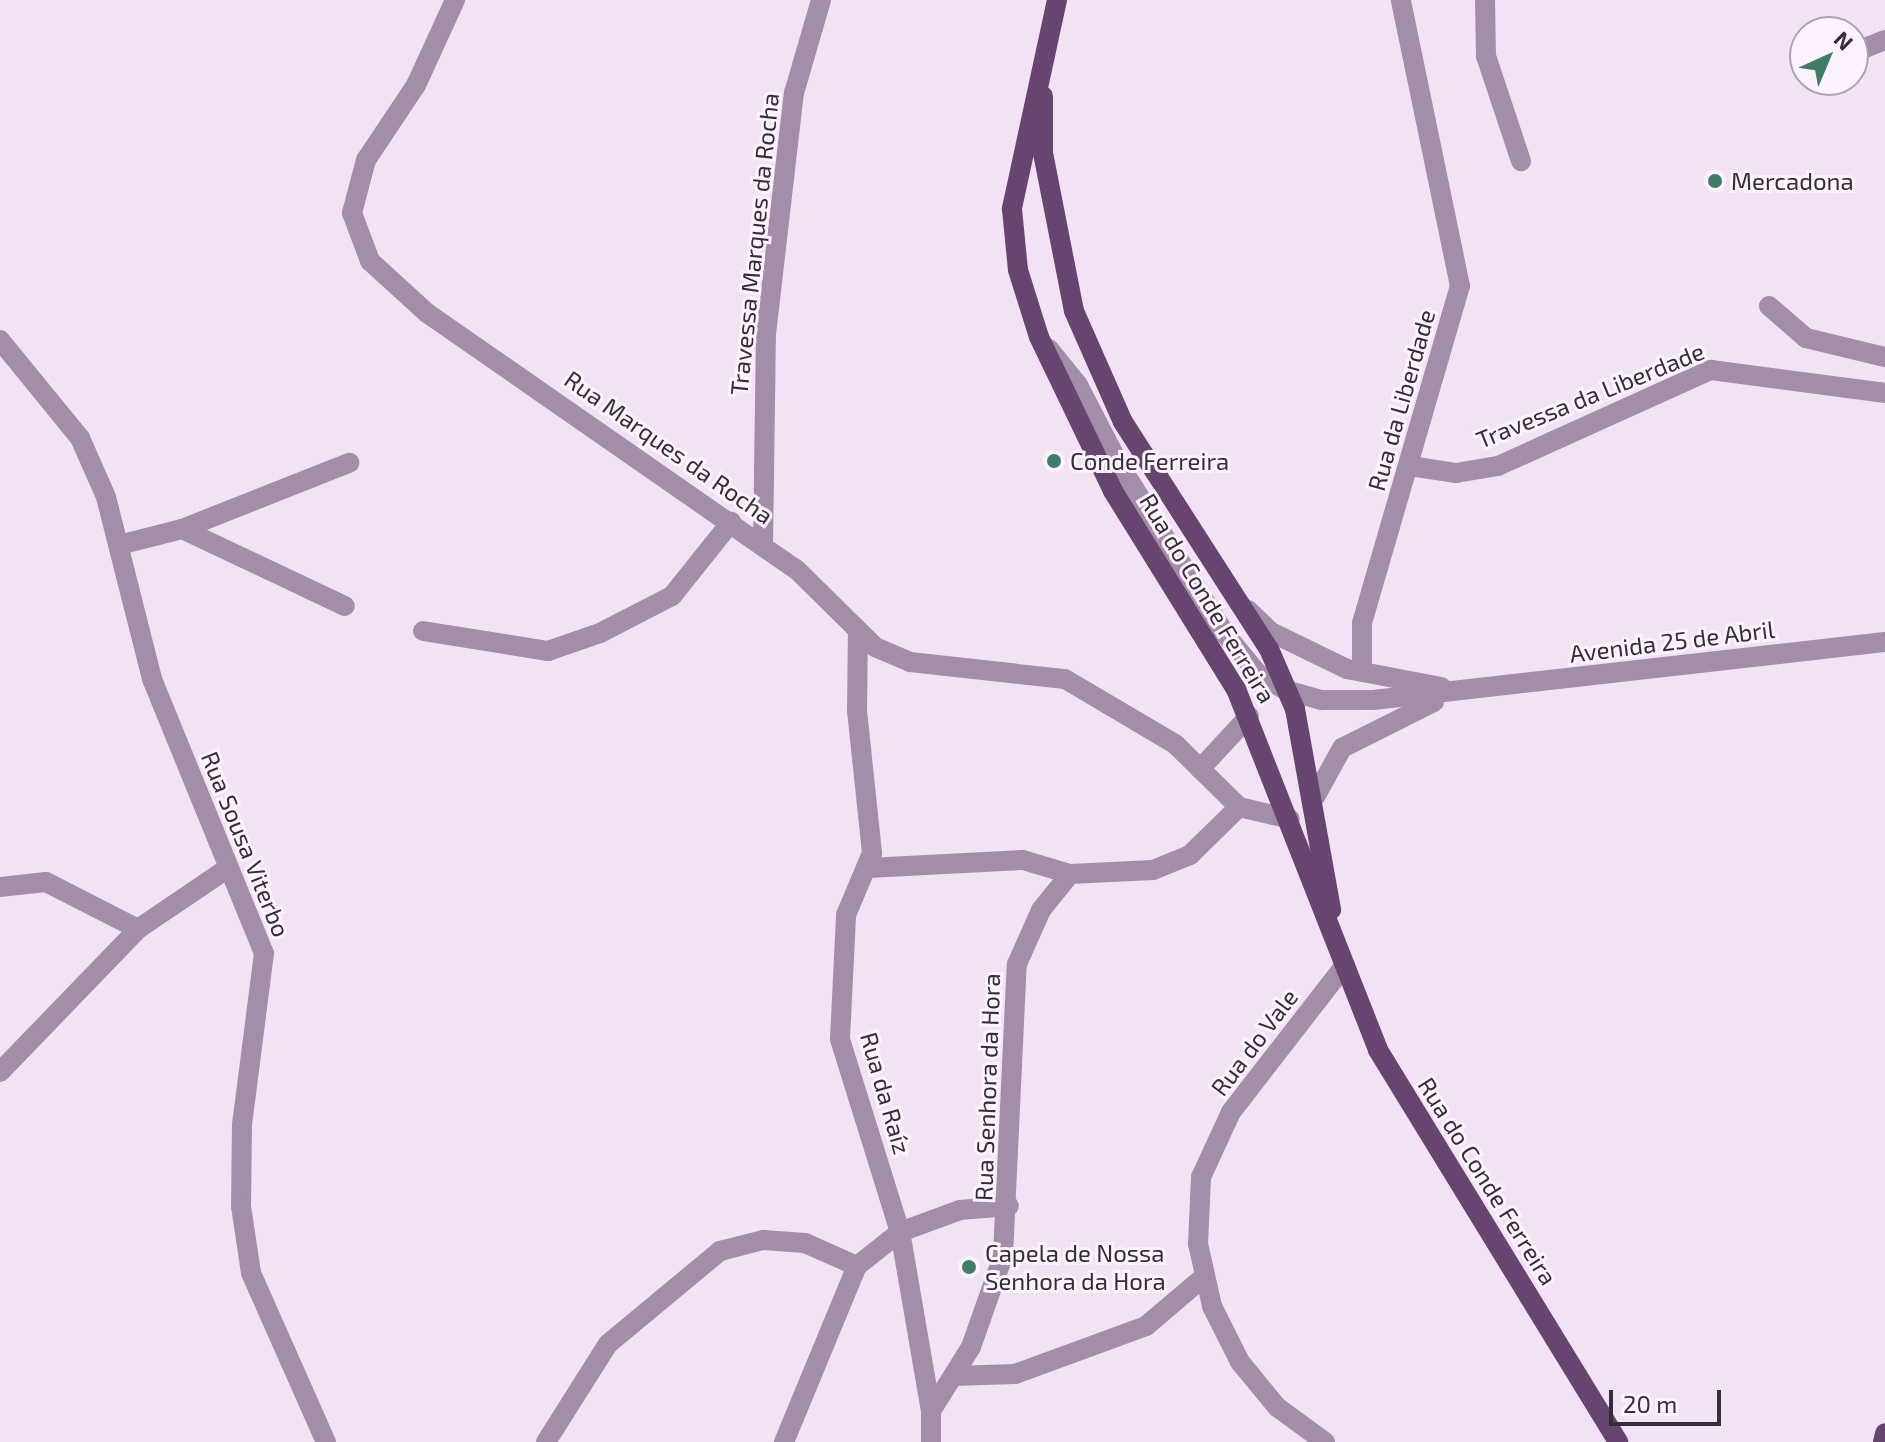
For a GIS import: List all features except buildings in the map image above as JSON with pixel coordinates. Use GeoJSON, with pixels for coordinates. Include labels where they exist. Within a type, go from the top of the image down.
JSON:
{"type":"FeatureCollection","features":[{"type":"Feature","properties":{"kind":"main road","name":"Rua do Conde Ferreira"},"geometry":{"type":"LineString","coordinates":[[1057,0],[1012,209],[1018,270],[1039,337],[1106,478],[1249,716],[1345,965],[1415,1118],[1618,1442]]}},
{"type":"Feature","properties":{"kind":"main road","name":"Rua do Conde Ferreira"},"geometry":{"type":"LineString","coordinates":[[1043,72],[1043,153],[1074,311],[1123,422],[1233,596],[1286,690],[1315,797],[1335,937]]}},
{"type":"Feature","properties":{"kind":"main road"},"geometry":{"type":"LineString","coordinates":[[1883,1442],[1885,1433]]}},
{"type":"Feature","properties":{"kind":"street","name":"Rua Marques da Rocha"},"geometry":{"type":"LineString","coordinates":[[455,0],[416,85],[366,160],[352,213],[370,261],[427,313],[763,545],[858,631],[910,662],[1065,679],[1120,706],[1200,769],[1239,807]]}},
{"type":"Feature","properties":{"kind":"street","name":"Travessa Marques da Rocha"},"geometry":{"type":"LineString","coordinates":[[763,545],[766,334],[794,93],[821,0]]}},
{"type":"Feature","properties":{"kind":"street","name":"Rua da Liberdade"},"geometry":{"type":"LineString","coordinates":[[1362,672],[1362,623],[1460,286],[1401,0]]}},
{"type":"Feature","properties":{"kind":"street"},"geometry":{"type":"LineString","coordinates":[[1485,0],[1486,56],[1521,161]]}},
{"type":"Feature","properties":{"kind":"street"},"geometry":{"type":"LineString","coordinates":[[1769,306],[1806,338],[1885,357]]}},
{"type":"Feature","properties":{"kind":"street","name":"Rua do Conde Ferreira"},"geometry":{"type":"LineString","coordinates":[[1039,337],[1078,385],[1226,635],[1258,674],[1286,690]]}},
{"type":"Feature","properties":{"kind":"street","name":"Rua Sousa Viterbo"},"geometry":{"type":"LineString","coordinates":[[0,340],[80,438],[119,545],[152,679],[264,953],[242,1125],[251,1273],[326,1442]]}},
{"type":"Feature","properties":{"kind":"street","name":"Travessa da Liberdade"},"geometry":{"type":"LineString","coordinates":[[1410,466],[1456,473],[1498,466],[1711,370],[1885,393]]}},
{"type":"Feature","properties":{"kind":"street"},"geometry":{"type":"LineString","coordinates":[[119,545],[182,529],[349,463]]}},
{"type":"Feature","properties":{"kind":"street"},"geometry":{"type":"LineString","coordinates":[[423,631],[548,651],[600,633],[672,596],[731,522]]}},
{"type":"Feature","properties":{"kind":"street"},"geometry":{"type":"LineString","coordinates":[[182,529],[345,606]]}},
{"type":"Feature","properties":{"kind":"street","name":"Avenida 25 de Abril"},"geometry":{"type":"LineString","coordinates":[[1233,596],[1271,632],[1362,672],[1464,691]]}},
{"type":"Feature","properties":{"kind":"street","name":"Rua da Raíz"},"geometry":{"type":"LineString","coordinates":[[858,631],[868,868],[846,915],[840,1039],[900,1232],[931,1411]]}},
{"type":"Feature","properties":{"kind":"street","name":"Avenida 25 de Abril"},"geometry":{"type":"LineString","coordinates":[[1286,690],[1322,700],[1464,691],[1885,642]]}},
{"type":"Feature","properties":{"kind":"street","name":"Avenida 25 de Abril"},"geometry":{"type":"LineString","coordinates":[[1315,797],[1342,748],[1378,725],[1464,691]]}},
{"type":"Feature","properties":{"kind":"street"},"geometry":{"type":"LineString","coordinates":[[1200,769],[1249,716]]}},
{"type":"Feature","properties":{"kind":"street"},"geometry":{"type":"LineString","coordinates":[[868,868],[1023,860],[1070,874],[1166,865],[1190,855],[1239,807],[1290,819]]}},
{"type":"Feature","properties":{"kind":"street"},"geometry":{"type":"LineString","coordinates":[[0,1072],[138,929],[228,868]]}},
{"type":"Feature","properties":{"kind":"street","name":"Rua Senhora da Hora"},"geometry":{"type":"LineString","coordinates":[[931,1411],[971,1347],[1003,1256],[1010,1200],[1017,964],[1041,910],[1070,874]]}},
{"type":"Feature","properties":{"kind":"street"},"geometry":{"type":"LineString","coordinates":[[0,887],[46,882],[138,929]]}},
{"type":"Feature","properties":{"kind":"street","name":"Rua do Vale"},"geometry":{"type":"LineString","coordinates":[[1325,1442],[1277,1407],[1240,1362],[1205,1276],[1198,1244],[1201,1177],[1231,1112],[1345,965]]}},
{"type":"Feature","properties":{"kind":"street"},"geometry":{"type":"LineString","coordinates":[[784,1442],[834,1332],[857,1266],[900,1232],[960,1210],[1010,1200]]}},
{"type":"Feature","properties":{"kind":"street"},"geometry":{"type":"LineString","coordinates":[[546,1442],[608,1344],[720,1251],[763,1240],[805,1243],[857,1266]]}},
{"type":"Feature","properties":{"kind":"street"},"geometry":{"type":"LineString","coordinates":[[953,1376],[1015,1374],[1146,1326],[1205,1276]]}},
{"type":"Feature","properties":{"kind":"street"},"geometry":{"type":"LineString","coordinates":[[931,1411],[931,1442]]}},
{"type":"Feature","properties":{"kind":"place","name":"Mercadona"},"geometry":{"type":"Point","coordinates":[1715,181]}},
{"type":"Feature","properties":{"kind":"place","name":"Conde Ferreira"},"geometry":{"type":"Point","coordinates":[1054,461]}},
{"type":"Feature","properties":{"kind":"place","name":"Capela de Nossa Senhora da Hora"},"geometry":{"type":"Point","coordinates":[969,1267]}}]}
